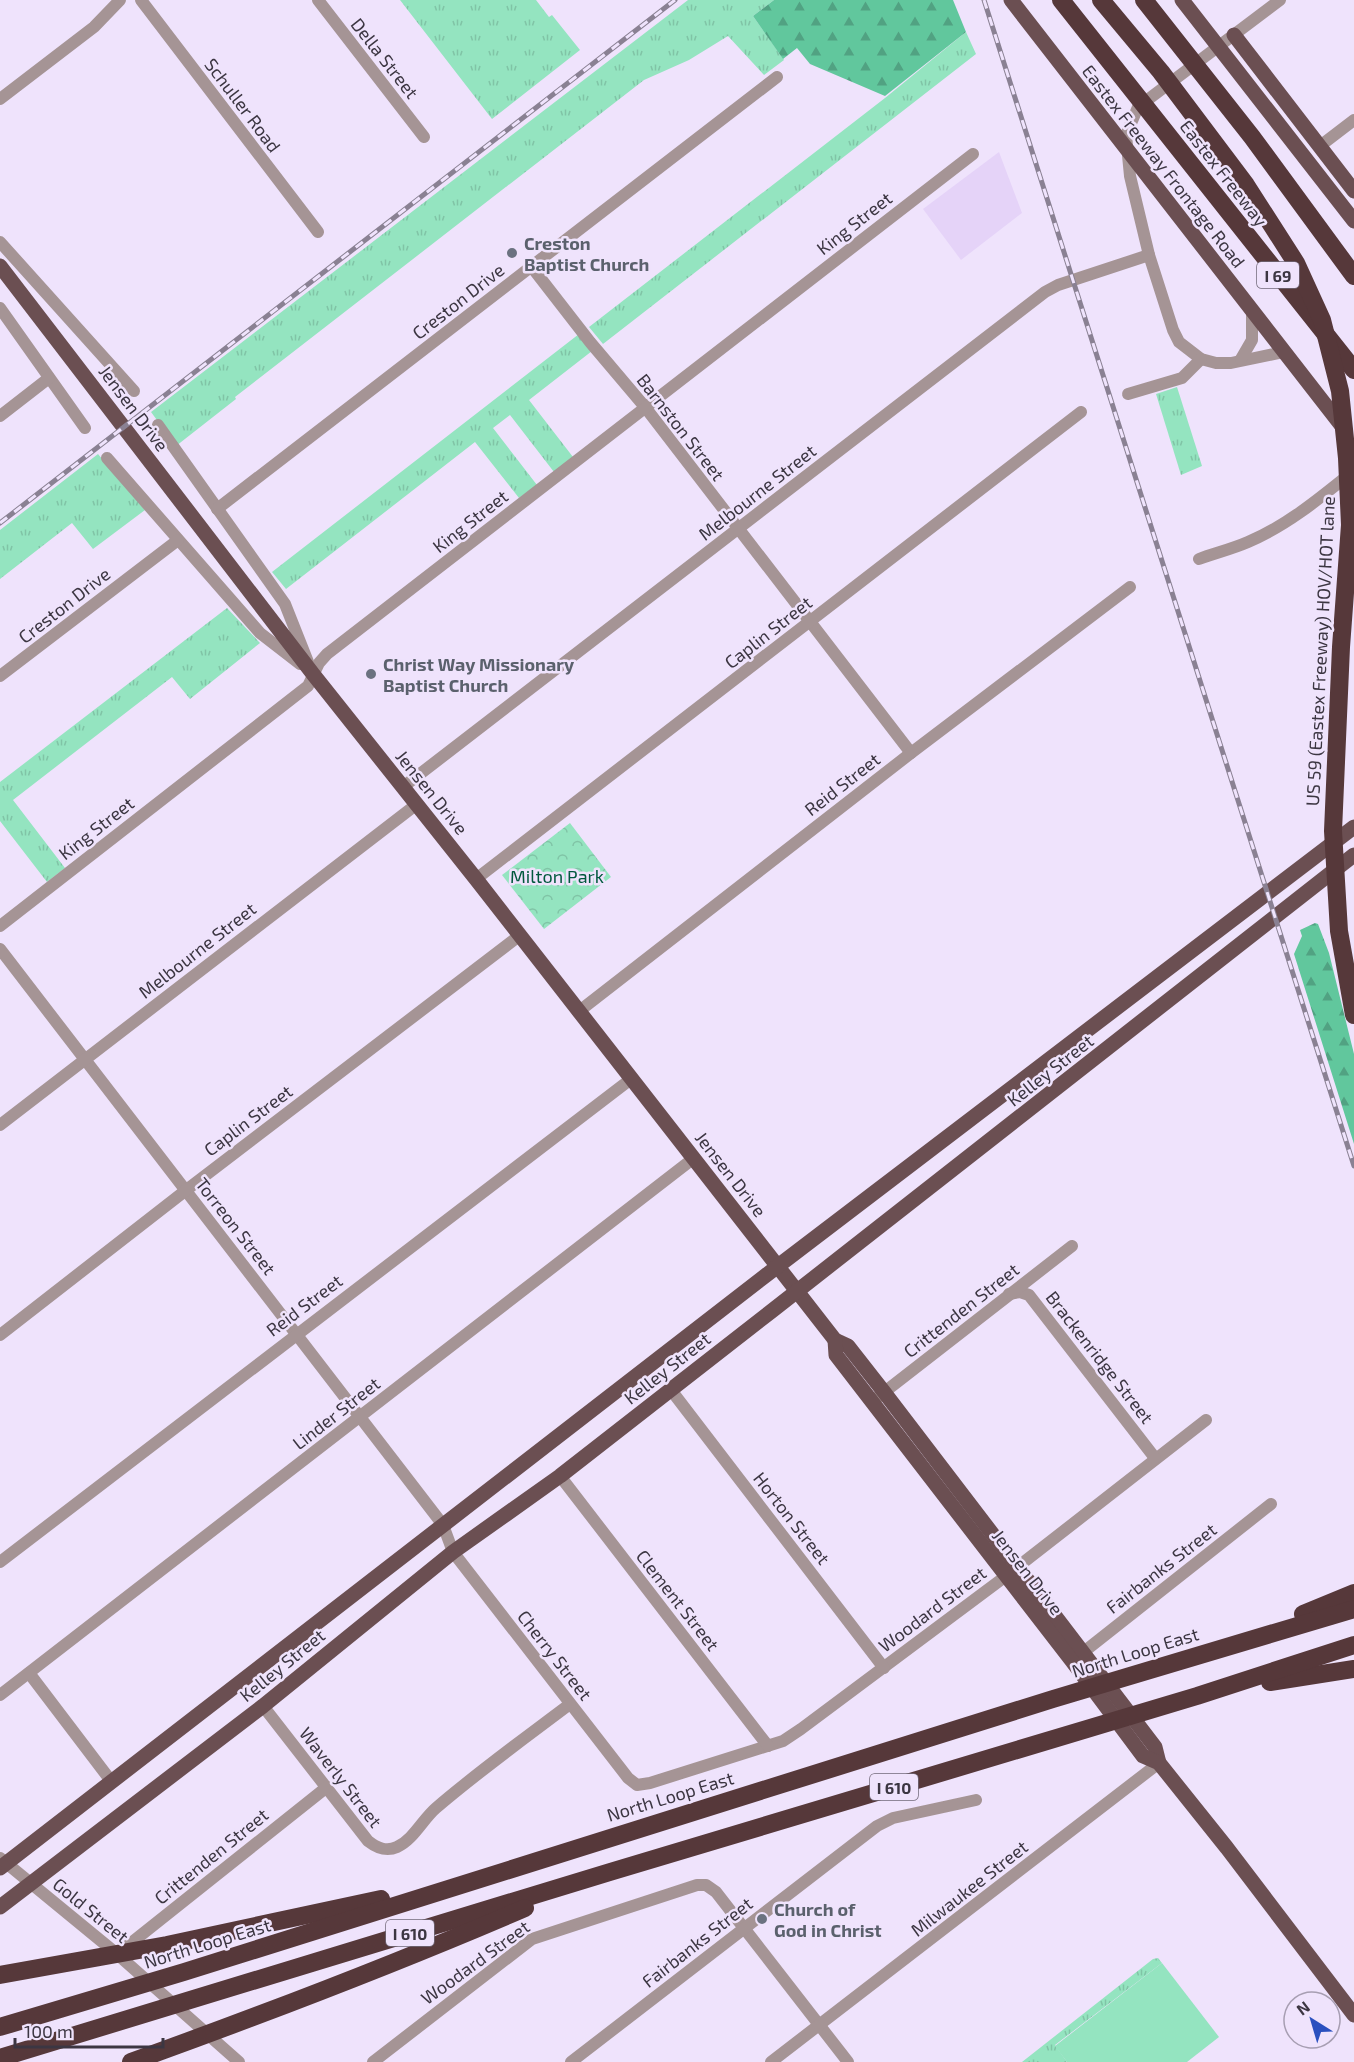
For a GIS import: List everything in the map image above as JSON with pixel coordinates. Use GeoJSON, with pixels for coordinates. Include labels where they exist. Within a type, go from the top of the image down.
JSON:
{"type":"FeatureCollection","features":[{"type":"Feature","properties":{"kind":"highway","name":"Eastex Freeway"},"geometry":{"type":"LineString","coordinates":[[1061,0],[1354,370]]}},
{"type":"Feature","properties":{"kind":"highway","name":"US 59 (Eastex Freeway) HOV/HOT lane"},"geometry":{"type":"LineString","coordinates":[[1101,0],[1161,72],[1246,185],[1296,263],[1322,321],[1340,391],[1347,458],[1350,525],[1341,647],[1333,831],[1338,931],[1354,1015]]}},
{"type":"Feature","properties":{"kind":"highway"},"geometry":{"type":"LineString","coordinates":[[1144,0],[1252,137],[1354,276]]}},
{"type":"Feature","properties":{"kind":"highway"},"geometry":{"type":"LineString","coordinates":[[1340,391],[1354,426]]}},
{"type":"Feature","properties":{"kind":"highway"},"geometry":{"type":"LineString","coordinates":[[1152,1669],[1236,1640],[1354,1593]]}},
{"type":"Feature","properties":{"kind":"highway","name":"North Loop East"},"geometry":{"type":"LineString","coordinates":[[0,2027],[184,1972],[1053,1699],[1354,1609]]}},
{"type":"Feature","properties":{"kind":"highway","name":"I 610"},"geometry":{"type":"LineString","coordinates":[[0,2058],[610,1872],[1173,1704],[1354,1645]]}},
{"type":"Feature","properties":{"kind":"highway"},"geometry":{"type":"LineString","coordinates":[[1197,1696],[1354,1669]]}},
{"type":"Feature","properties":{"kind":"highway"},"geometry":{"type":"LineString","coordinates":[[131,2062],[408,1958],[610,1872]]}},
{"type":"Feature","properties":{"kind":"highway"},"geometry":{"type":"LineString","coordinates":[[0,1975],[167,1945],[485,1876]]}},
{"type":"Feature","properties":{"kind":"main road","name":"Eastex Freeway Frontage Road"},"geometry":{"type":"LineString","coordinates":[[1011,0],[1354,442]]}},
{"type":"Feature","properties":{"kind":"main road"},"geometry":{"type":"LineString","coordinates":[[1182,0],[1354,221]]}},
{"type":"Feature","properties":{"kind":"main road"},"geometry":{"type":"LineString","coordinates":[[1234,35],[1354,191]]}},
{"type":"Feature","properties":{"kind":"main road","name":"Jensen Drive"},"geometry":{"type":"LineString","coordinates":[[0,266],[313,674],[578,1012],[836,1340],[848,1346],[878,1397],[1078,1656],[1155,1747],[1159,1763],[1354,2014]]}},
{"type":"Feature","properties":{"kind":"main road","name":"Kelley Street"},"geometry":{"type":"LineString","coordinates":[[2,1863],[1354,826]]}},
{"type":"Feature","properties":{"kind":"main road","name":"Kelley Street"},"geometry":{"type":"LineString","coordinates":[[0,1907],[263,1706],[453,1552],[560,1476],[671,1390],[1354,855]]}},
{"type":"Feature","properties":{"kind":"street"},"geometry":{"type":"LineString","coordinates":[[0,99],[94,27],[120,0]]}},
{"type":"Feature","properties":{"kind":"street","name":"Schuller Road"},"geometry":{"type":"LineString","coordinates":[[141,0],[318,232]]}},
{"type":"Feature","properties":{"kind":"street","name":"Della Street"},"geometry":{"type":"LineString","coordinates":[[318,0],[424,137]]}},
{"type":"Feature","properties":{"kind":"street"},"geometry":{"type":"LineString","coordinates":[[1280,0],[1138,107],[1126,135],[1130,176],[1149,255],[1179,342],[1201,359],[1216,363],[1231,363],[1241,359],[1284,352]]}},
{"type":"Feature","properties":{"kind":"street","name":"Creston Drive"},"geometry":{"type":"LineString","coordinates":[[218,509],[777,76]]}},
{"type":"Feature","properties":{"kind":"street"},"geometry":{"type":"LineString","coordinates":[[1320,146],[1354,120]]}},
{"type":"Feature","properties":{"kind":"street","name":"King Street"},"geometry":{"type":"LineString","coordinates":[[0,926],[308,686],[313,674],[327,654],[973,154]]}},
{"type":"Feature","properties":{"kind":"street"},"geometry":{"type":"LineString","coordinates":[[0,242],[134,391]]}},
{"type":"Feature","properties":{"kind":"street","name":"Melbourne Street"},"geometry":{"type":"LineString","coordinates":[[403,787],[1045,292],[1058,285],[1149,255]]}},
{"type":"Feature","properties":{"kind":"street","name":"Barnston Street"},"geometry":{"type":"LineString","coordinates":[[531,266],[590,342],[645,407],[911,753]]}},
{"type":"Feature","properties":{"kind":"street"},"geometry":{"type":"LineString","coordinates":[[0,308],[86,428]]}},
{"type":"Feature","properties":{"kind":"street"},"geometry":{"type":"LineString","coordinates":[[1241,359],[1252,340],[1252,310]]}},
{"type":"Feature","properties":{"kind":"street"},"geometry":{"type":"LineString","coordinates":[[1128,394],[1182,378],[1201,359]]}},
{"type":"Feature","properties":{"kind":"street"},"geometry":{"type":"LineString","coordinates":[[0,416],[49,378]]}},
{"type":"Feature","properties":{"kind":"street","name":"Caplin Street"},"geometry":{"type":"LineString","coordinates":[[476,879],[1081,412]]}},
{"type":"Feature","properties":{"kind":"street"},"geometry":{"type":"LineString","coordinates":[[158,425],[285,604],[313,674]]}},
{"type":"Feature","properties":{"kind":"street"},"geometry":{"type":"LineString","coordinates":[[107,458],[260,633],[313,674]]}},
{"type":"Feature","properties":{"kind":"street"},"geometry":{"type":"LineString","coordinates":[[1199,559],[1247,543],[1266,533],[1321,497],[1354,470]]}},
{"type":"Feature","properties":{"kind":"street","name":"Creston Drive"},"geometry":{"type":"LineString","coordinates":[[0,676],[178,540]]}},
{"type":"Feature","properties":{"kind":"street","name":"Reid Street"},"geometry":{"type":"LineString","coordinates":[[578,1012],[911,753],[1130,587]]}},
{"type":"Feature","properties":{"kind":"street","name":"Melbourne Street"},"geometry":{"type":"LineString","coordinates":[[0,1125],[417,804]]}},
{"type":"Feature","properties":{"kind":"street","name":"Caplin Street"},"geometry":{"type":"LineString","coordinates":[[0,1335],[519,936]]}},
{"type":"Feature","properties":{"kind":"street","name":"Torreon Street"},"geometry":{"type":"LineString","coordinates":[[0,949],[443,1525]]}},
{"type":"Feature","properties":{"kind":"street","name":"Reid Street"},"geometry":{"type":"LineString","coordinates":[[0,1562],[631,1079]]}},
{"type":"Feature","properties":{"kind":"street","name":"Linder Street"},"geometry":{"type":"LineString","coordinates":[[0,1695],[694,1158]]}},
{"type":"Feature","properties":{"kind":"street","name":"Crittenden Street"},"geometry":{"type":"LineString","coordinates":[[878,1397],[1072,1246]]}},
{"type":"Feature","properties":{"kind":"street","name":"Brackenridge Street"},"geometry":{"type":"LineString","coordinates":[[1008,1295],[1020,1292],[1029,1295],[1155,1458]]}},
{"type":"Feature","properties":{"kind":"street","name":"Horton Street"},"geometry":{"type":"LineString","coordinates":[[671,1390],[884,1668]]}},
{"type":"Feature","properties":{"kind":"street","name":"Woodard Street"},"geometry":{"type":"LineString","coordinates":[[657,1781],[783,1741],[1012,1571],[1206,1420]]}},
{"type":"Feature","properties":{"kind":"street","name":"Clement Street"},"geometry":{"type":"LineString","coordinates":[[560,1476],[768,1746]]}},
{"type":"Feature","properties":{"kind":"street","name":"Fairbanks Street"},"geometry":{"type":"LineString","coordinates":[[1078,1656],[1271,1504]]}},
{"type":"Feature","properties":{"kind":"street","name":"Cherry Street"},"geometry":{"type":"LineString","coordinates":[[443,1525],[453,1552],[628,1778],[637,1785],[657,1781]]}},
{"type":"Feature","properties":{"kind":"street"},"geometry":{"type":"LineString","coordinates":[[29,1673],[111,1781]]}},
{"type":"Feature","properties":{"kind":"street","name":"Waverly Street"},"geometry":{"type":"LineString","coordinates":[[263,1706],[368,1840],[375,1847],[392,1849],[402,1844],[434,1810],[570,1704]]}},
{"type":"Feature","properties":{"kind":"street","name":"Milwaukee Street"},"geometry":{"type":"LineString","coordinates":[[771,2062],[1159,1763]]}},
{"type":"Feature","properties":{"kind":"street","name":"Crittenden Street"},"geometry":{"type":"LineString","coordinates":[[117,1954],[327,1787]]}},
{"type":"Feature","properties":{"kind":"street","name":"Fairbanks Street"},"geometry":{"type":"LineString","coordinates":[[571,2062],[877,1826],[893,1818],[976,1800]]}},
{"type":"Feature","properties":{"kind":"street","name":"Gold Street"},"geometry":{"type":"LineString","coordinates":[[2,1863],[117,1954],[239,2062]]}},
{"type":"Feature","properties":{"kind":"street","name":"Woodard Street"},"geometry":{"type":"LineString","coordinates":[[372,2062],[532,1939],[706,1885],[712,1889],[744,1928]]}},
{"type":"Feature","properties":{"kind":"street"},"geometry":{"type":"LineString","coordinates":[[744,1928],[848,2062]]}},
{"type":"Feature","properties":{"kind":"shaded area"},"geometry":{"type":"Polygon","coordinates":[[[999,152],[1022,213],[961,260],[923,209],[999,152]]]}},
{"type":"Feature","properties":{"kind":"green space"},"geometry":{"type":"Polygon","coordinates":[[[400,0],[536,0],[549,17],[552,15],[580,50],[492,119],[400,0]]]}},
{"type":"Feature","properties":{"kind":"green space"},"geometry":{"type":"Polygon","coordinates":[[[688,0],[774,0],[753,16],[784,60],[764,75],[728,36],[689,60],[644,80],[235,397],[236,399],[176,446],[151,412],[688,0]]]}},
{"type":"Feature","properties":{"kind":"green space"},"geometry":{"type":"Polygon","coordinates":[[[774,0],[953,0],[966,32],[885,96],[810,64],[797,48],[783,59],[753,16],[774,0]]]}},
{"type":"Feature","properties":{"kind":"green space"},"geometry":{"type":"Polygon","coordinates":[[[966,32],[976,54],[603,344],[589,327],[885,98],[966,32]]]}},
{"type":"Feature","properties":{"kind":"green space"},"geometry":{"type":"Polygon","coordinates":[[[579,334],[592,351],[529,400],[573,457],[554,472],[510,415],[493,428],[537,485],[519,498],[475,442],[286,589],[272,572],[579,334]]]}},
{"type":"Feature","properties":{"kind":"green space"},"geometry":{"type":"Polygon","coordinates":[[[1177,387],[1202,466],[1181,475],[1156,394],[1177,387]]]}},
{"type":"Feature","properties":{"kind":"green space"},"geometry":{"type":"Polygon","coordinates":[[[98,454],[145,510],[93,549],[72,523],[0,579],[0,530],[98,454]]]}},
{"type":"Feature","properties":{"kind":"green space"},"geometry":{"type":"Polygon","coordinates":[[[227,608],[260,643],[190,699],[172,677],[13,800],[65,868],[47,882],[0,821],[0,782],[227,608]]]}},
{"type":"Feature","properties":{"kind":"green space","name":"Milton Park"},"geometry":{"type":"Polygon","coordinates":[[[570,823],[611,877],[544,929],[502,875],[570,823]]]}},
{"type":"Feature","properties":{"kind":"green space"},"geometry":{"type":"Polygon","coordinates":[[[1315,923],[1318,924],[1329,953],[1354,1054],[1354,1144],[1294,954],[1302,936],[1300,930],[1315,923]]]}},
{"type":"Feature","properties":{"kind":"green space"},"geometry":{"type":"Polygon","coordinates":[[[1158,1958],[1162,1963],[1055,2045],[1067,2062],[1022,2062],[1153,1959],[1158,1958]]]}},
{"type":"Feature","properties":{"kind":"green space"},"geometry":{"type":"Polygon","coordinates":[[[1162,1963],[1219,2037],[1187,2062],[1067,2062],[1055,2046],[1162,1963]]]}},
{"type":"Feature","properties":{"kind":"railway"},"geometry":{"type":"LineString","coordinates":[[0,523],[675,0]]}},
{"type":"Feature","properties":{"kind":"railway"},"geometry":{"type":"LineString","coordinates":[[984,0],[1354,1166]]}},
{"type":"Feature","properties":{"kind":"place","name":"Creston Baptist Church"},"geometry":{"type":"Point","coordinates":[512,253]}},
{"type":"Feature","properties":{"kind":"place","name":"Christ Way Missionary Baptist Church"},"geometry":{"type":"Point","coordinates":[371,674]}},
{"type":"Feature","properties":{"kind":"place","name":"Church of God in Christ"},"geometry":{"type":"Point","coordinates":[762,1919]}}]}
